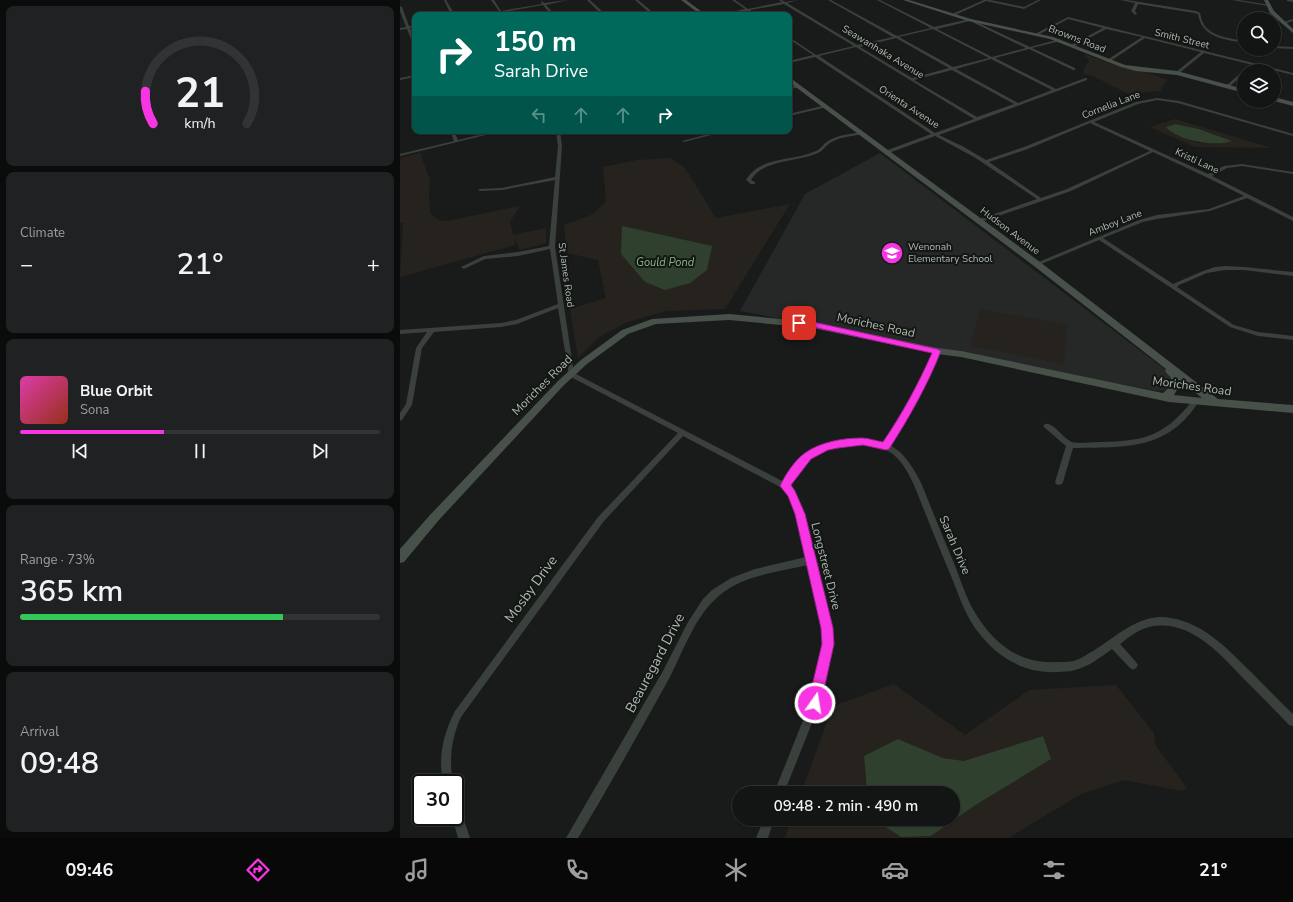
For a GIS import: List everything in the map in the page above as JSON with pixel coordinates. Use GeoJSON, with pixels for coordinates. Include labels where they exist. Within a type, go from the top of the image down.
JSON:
{"type":"FeatureCollection","features":[{"type":"Feature","properties":{"kind":"street"},"geometry":{"type":"LineString","coordinates":[[445,0],[451,12]]}},
{"type":"Feature","properties":{"kind":"street"},"geometry":{"type":"LineString","coordinates":[[492,0],[500,12],[567,0]]}},
{"type":"Feature","properties":{"kind":"street"},"geometry":{"type":"LineString","coordinates":[[540,0],[551,12]]}},
{"type":"Feature","properties":{"kind":"street"},"geometry":{"type":"LineString","coordinates":[[588,0],[601,12]]}},
{"type":"Feature","properties":{"kind":"street"},"geometry":{"type":"LineString","coordinates":[[636,0],[650,12]]}},
{"type":"Feature","properties":{"kind":"street"},"geometry":{"type":"LineString","coordinates":[[683,0],[700,12]]}},
{"type":"Feature","properties":{"kind":"street"},"geometry":{"type":"LineString","coordinates":[[733,0],[750,12]]}},
{"type":"Feature","properties":{"kind":"street","name":"Seawanhaka Avenue"},"geometry":{"type":"LineString","coordinates":[[780,0],[977,119]]}},
{"type":"Feature","properties":{"kind":"street"},"geometry":{"type":"LineString","coordinates":[[736,12],[798,0]]}},
{"type":"Feature","properties":{"kind":"street"},"geometry":{"type":"LineString","coordinates":[[829,0],[1017,104]]}},
{"type":"Feature","properties":{"kind":"street"},"geometry":{"type":"LineString","coordinates":[[878,0],[1055,90]]}},
{"type":"Feature","properties":{"kind":"street","name":"Browns Road"},"geometry":{"type":"LineString","coordinates":[[905,0],[970,20],[1059,40],[1108,60],[1136,69],[1176,72],[1237,89]]}},
{"type":"Feature","properties":{"kind":"street"},"geometry":{"type":"LineString","coordinates":[[975,0],[981,2]]}},
{"type":"Feature","properties":{"kind":"street"},"geometry":{"type":"LineString","coordinates":[[952,15],[986,0],[1024,8],[1040,0]]}},
{"type":"Feature","properties":{"kind":"street"},"geometry":{"type":"LineString","coordinates":[[1121,0],[1195,12],[1199,14],[1200,23],[1207,31],[1237,40]]}},
{"type":"Feature","properties":{"kind":"street"},"geometry":{"type":"LineString","coordinates":[[1233,0],[1267,2],[1272,12],[1293,32]]}},
{"type":"Feature","properties":{"kind":"street"},"geometry":{"type":"LineString","coordinates":[[1288,0],[1293,1]]}},
{"type":"Feature","properties":{"kind":"street"},"geometry":{"type":"LineString","coordinates":[[1135,14],[1132,11],[1137,2]]}},
{"type":"Feature","properties":{"kind":"street"},"geometry":{"type":"LineString","coordinates":[[400,7],[412,36]]}},
{"type":"Feature","properties":{"kind":"street","name":"Smith Street"},"geometry":{"type":"LineString","coordinates":[[1037,34],[1068,18],[1253,64]]}},
{"type":"Feature","properties":{"kind":"street"},"geometry":{"type":"LineString","coordinates":[[792,61],[970,20],[1074,69]]}},
{"type":"Feature","properties":{"kind":"street"},"geometry":{"type":"LineString","coordinates":[[1284,23],[1293,20]]}},
{"type":"Feature","properties":{"kind":"street"},"geometry":{"type":"LineString","coordinates":[[400,29],[412,27]]}},
{"type":"Feature","properties":{"kind":"street"},"geometry":{"type":"LineString","coordinates":[[1072,46],[1105,28]]}},
{"type":"Feature","properties":{"kind":"street"},"geometry":{"type":"LineString","coordinates":[[1108,60],[1144,37]]}},
{"type":"Feature","properties":{"kind":"street","name":"Orienta Avenue"},"geometry":{"type":"LineString","coordinates":[[792,40],[934,134],[958,145],[986,161],[1041,200]]}},
{"type":"Feature","properties":{"kind":"street"},"geometry":{"type":"LineString","coordinates":[[912,79],[1059,40]]}},
{"type":"Feature","properties":{"kind":"street"},"geometry":{"type":"LineString","coordinates":[[1281,47],[1293,48]]}},
{"type":"Feature","properties":{"kind":"street"},"geometry":{"type":"LineString","coordinates":[[1176,72],[1203,52]]}},
{"type":"Feature","properties":{"kind":"street","name":"Smith Street"},"geometry":{"type":"LineString","coordinates":[[1281,71],[1293,74]]}},
{"type":"Feature","properties":{"kind":"street"},"geometry":{"type":"LineString","coordinates":[[400,79],[412,77]]}},
{"type":"Feature","properties":{"kind":"street"},"geometry":{"type":"LineString","coordinates":[[887,152],[1086,78]]}},
{"type":"Feature","properties":{"kind":"street"},"geometry":{"type":"LineString","coordinates":[[1228,86],[1237,78]]}},
{"type":"Feature","properties":{"kind":"street","name":"Hudson Avenue"},"geometry":{"type":"LineString","coordinates":[[792,81],[1037,264],[1216,403]]}},
{"type":"Feature","properties":{"kind":"street"},"geometry":{"type":"LineString","coordinates":[[792,88],[799,86]]}},
{"type":"Feature","properties":{"kind":"street","name":"Cornelia Lane"},"geometry":{"type":"LineString","coordinates":[[986,161],[1026,148],[1146,100],[1167,100],[1293,135]]}},
{"type":"Feature","properties":{"kind":"street"},"geometry":{"type":"LineString","coordinates":[[1281,101],[1293,104]]}},
{"type":"Feature","properties":{"kind":"street"},"geometry":{"type":"LineString","coordinates":[[792,114],[826,106]]}},
{"type":"Feature","properties":{"kind":"street","name":"Kristi Lane"},"geometry":{"type":"LineString","coordinates":[[1091,122],[1208,176],[1293,219]]}},
{"type":"Feature","properties":{"kind":"street"},"geometry":{"type":"LineString","coordinates":[[753,183],[748,180],[749,176],[760,168],[818,152],[835,139],[862,133]]}},
{"type":"Feature","properties":{"kind":"street"},"geometry":{"type":"LineString","coordinates":[[453,134],[456,142]]}},
{"type":"Feature","properties":{"kind":"street"},"geometry":{"type":"LineString","coordinates":[[400,155],[488,134]]}},
{"type":"Feature","properties":{"kind":"street","name":"St James Road"},"geometry":{"type":"LineString","coordinates":[[558,134],[560,146],[552,247],[572,374]]}},
{"type":"Feature","properties":{"kind":"street"},"geometry":{"type":"LineString","coordinates":[[684,141],[713,134]]}},
{"type":"Feature","properties":{"kind":"street"},"geometry":{"type":"LineString","coordinates":[[979,221],[1069,190],[1153,151]]}},
{"type":"Feature","properties":{"kind":"street"},"geometry":{"type":"LineString","coordinates":[[1208,176],[1226,167],[1238,165],[1293,173]]}},
{"type":"Feature","properties":{"kind":"street"},"geometry":{"type":"LineString","coordinates":[[480,190],[502,189],[557,178]]}},
{"type":"Feature","properties":{"kind":"street","name":"Amboy Lane"},"geometry":{"type":"LineString","coordinates":[[1037,264],[1141,221],[1157,217],[1210,210],[1248,196]]}},
{"type":"Feature","properties":{"kind":"street"},"geometry":{"type":"LineString","coordinates":[[1099,238],[1232,326],[1258,334],[1293,338]]}},
{"type":"Feature","properties":{"kind":"street"},"geometry":{"type":"LineString","coordinates":[[464,267],[484,258],[518,254],[552,247]]}},
{"type":"Feature","properties":{"kind":"street"},"geometry":{"type":"LineString","coordinates":[[1174,287],[1194,276],[1216,269],[1244,268],[1293,274]]}},
{"type":"Feature","properties":{"kind":"street"},"geometry":{"type":"LineString","coordinates":[[400,332],[501,325],[517,322],[561,305]]}},
{"type":"Feature","properties":{"kind":"street","name":"Moriches Road"},"geometry":{"type":"LineString","coordinates":[[400,558],[506,440],[584,362],[625,332],[655,321],[729,317],[813,325],[937,351],[961,354],[1165,397],[1216,403],[1293,408]]}},
{"type":"Feature","properties":{"kind":"street"},"geometry":{"type":"LineString","coordinates":[[400,418],[409,405],[419,348],[432,330]]}},
{"type":"Feature","properties":{"kind":"street"},"geometry":{"type":"LineString","coordinates":[[886,447],[909,410],[937,351]]}},
{"type":"Feature","properties":{"kind":"street"},"geometry":{"type":"LineString","coordinates":[[1160,359],[1176,377],[1174,390],[1165,397]]}},
{"type":"Feature","properties":{"kind":"street","name":"Longstreet Drive"},"geometry":{"type":"LineString","coordinates":[[572,374],[785,486],[792,494],[800,514],[824,614],[828,644],[815,703],[782,786]]}},
{"type":"Feature","properties":{"kind":"street"},"geometry":{"type":"LineString","coordinates":[[1047,426],[1070,445],[1135,443],[1152,438],[1171,428],[1183,418],[1196,401]]}},
{"type":"Feature","properties":{"kind":"street","name":"Mosby Drive"},"geometry":{"type":"LineString","coordinates":[[446,774],[444,756],[450,729],[458,714],[601,519],[683,432]]}},
{"type":"Feature","properties":{"kind":"street","name":"Sarah Drive"},"geometry":{"type":"LineString","coordinates":[[785,486],[808,456],[826,447],[838,444],[863,442],[886,447],[900,456],[913,472],[970,612],[1000,649],[1011,658],[1036,667],[1050,668],[1076,665],[1138,626],[1154,620],[1171,622],[1193,630],[1216,644],[1293,721]]}},
{"type":"Feature","properties":{"kind":"street"},"geometry":{"type":"LineString","coordinates":[[1059,482],[1070,445]]}},
{"type":"Feature","properties":{"kind":"street","name":"Beauregard Drive"},"geometry":{"type":"LineString","coordinates":[[572,838],[672,663],[699,610],[708,599],[726,584],[739,579],[811,560]]}},
{"type":"Feature","properties":{"kind":"street"},"geometry":{"type":"LineString","coordinates":[[1113,643],[1133,665]]}},
{"type":"Feature","properties":{"kind":"street"},"geometry":{"type":"LineString","coordinates":[[460,826],[464,838]]}},
{"type":"Feature","properties":{"kind":"street"},"geometry":{"type":"LineString","coordinates":[[762,838],[766,826]]}},
{"type":"Feature","properties":{"kind":"shaded area"},"geometry":{"type":"Polygon","coordinates":[[[1084,54],[1121,67],[1146,72],[1167,80],[1160,91],[1129,94],[1093,76],[1083,74],[1084,68],[1089,61],[1084,54]]]}},
{"type":"Feature","properties":{"kind":"shaded area"},"geometry":{"type":"Polygon","coordinates":[[[1175,119],[1272,148],[1195,147],[1150,127],[1175,119]],[[1175,124],[1169,125],[1174,133],[1197,143],[1232,141],[1199,129],[1175,124]]]}},
{"type":"Feature","properties":{"kind":"shaded area"},"geometry":{"type":"Polygon","coordinates":[[[420,153],[430,180],[430,213],[439,220],[447,221],[520,206],[510,222],[513,235],[546,228],[546,243],[520,250],[514,238],[515,245],[400,277],[403,223],[400,223],[400,162],[401,158],[420,153]]]}},
{"type":"Feature","properties":{"kind":"shaded area","name":"Wenonah Elementary School"},"geometry":{"type":"Polygon","coordinates":[[[880,153],[1167,371],[1174,382],[1170,390],[1157,391],[740,311],[805,194],[880,153]]]}},
{"type":"Feature","properties":{"kind":"shaded area"},"geometry":{"type":"Polygon","coordinates":[[[671,158],[685,168],[716,218],[790,204],[725,309],[666,311],[628,322],[599,337],[578,358],[570,309],[606,298],[598,260],[567,253],[564,225],[591,215],[606,202],[603,167],[637,160],[671,158]]]}},
{"type":"Feature","properties":{"kind":"shaded area"},"geometry":{"type":"Polygon","coordinates":[[[980,309],[1067,325],[1064,364],[971,346],[980,309]]]}},
{"type":"Feature","properties":{"kind":"shaded area"},"geometry":{"type":"Polygon","coordinates":[[[894,684],[965,735],[1029,690],[1116,685],[1154,733],[1156,746],[1187,788],[1182,791],[1124,780],[1081,794],[1008,838],[785,838],[789,826],[884,826],[901,837],[931,836],[945,826],[960,826],[960,816],[1050,759],[1043,736],[964,761],[943,758],[898,739],[864,756],[866,786],[804,786],[833,706],[894,684]]]}},
{"type":"Feature","properties":{"kind":"water"},"geometry":{"type":"Polygon","coordinates":[[[1175,124],[1199,129],[1232,141],[1225,143],[1198,142],[1179,136],[1166,127],[1175,124]]]}},
{"type":"Feature","properties":{"kind":"water","name":"Gould Pond"},"geometry":{"type":"Polygon","coordinates":[[[622,226],[712,246],[707,270],[690,283],[665,290],[645,282],[621,254],[622,226]]]}},
{"type":"Feature","properties":{"kind":"water"},"geometry":{"type":"Polygon","coordinates":[[[1043,736],[1051,759],[960,816],[960,786],[866,786],[864,756],[898,739],[943,758],[964,761],[1043,736]]]}},
{"type":"Feature","properties":{"kind":"water"},"geometry":{"type":"Polygon","coordinates":[[[884,826],[945,826],[931,836],[901,837],[884,826]]]}},
{"type":"Feature","properties":{"kind":"place","name":"Wenonah Elementary School"},"geometry":{"type":"Point","coordinates":[892,253]}},
{"type":"Feature","properties":{"kind":"route"},"geometry":{"type":"LineString","coordinates":[[799,323],[937,351],[925,379],[886,447],[863,442],[852,442],[826,447],[808,456],[785,486],[792,494],[800,514],[801,524],[827,628],[828,644],[815,703]]}}]}
